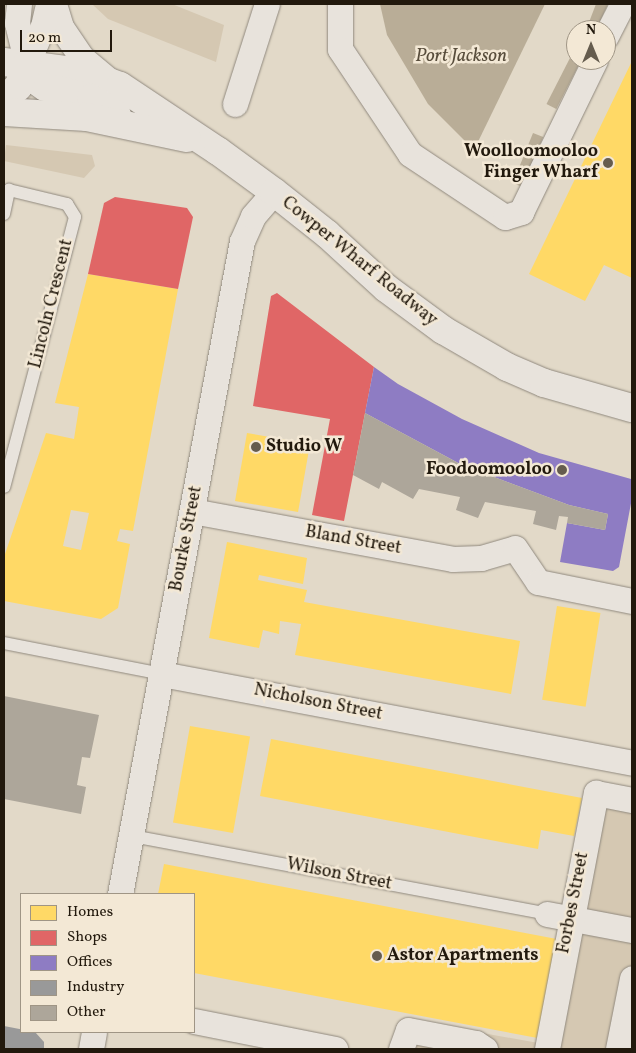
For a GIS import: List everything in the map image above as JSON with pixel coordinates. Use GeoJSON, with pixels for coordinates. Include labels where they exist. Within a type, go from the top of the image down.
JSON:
{"type":"FeatureCollection","features":[{"type":"Feature","properties":{"kind":"main road","name":"Cowper Wharf Roadway"},"geometry":{"type":"LineString","coordinates":[[15,63],[82,72],[114,83],[206,143],[274,192],[328,234],[386,288],[443,330],[507,367],[544,384],[632,408]]}},
{"type":"Feature","properties":{"kind":"main road"},"geometry":{"type":"LineString","coordinates":[[4,98],[18,87],[15,63]]}},
{"type":"Feature","properties":{"kind":"main road"},"geometry":{"type":"LineString","coordinates":[[15,63],[45,87],[91,98],[133,124]]}},
{"type":"Feature","properties":{"kind":"main road","name":"Cowper Wharf Roadway"},"geometry":{"type":"LineString","coordinates":[[4,112],[54,113],[133,124],[206,143]]}},
{"type":"Feature","properties":{"kind":"street"},"geometry":{"type":"LineString","coordinates":[[15,63],[19,4]]}},
{"type":"Feature","properties":{"kind":"street"},"geometry":{"type":"LineString","coordinates":[[15,63],[43,26],[48,4]]}},
{"type":"Feature","properties":{"kind":"street"},"geometry":{"type":"LineString","coordinates":[[54,4],[61,27],[80,57],[92,70],[114,83]]}},
{"type":"Feature","properties":{"kind":"street"},"geometry":{"type":"LineString","coordinates":[[235,104],[267,4]]}},
{"type":"Feature","properties":{"kind":"street"},"geometry":{"type":"LineString","coordinates":[[340,4],[340,49],[410,154],[505,217],[521,212],[589,70]]}},
{"type":"Feature","properties":{"kind":"street"},"geometry":{"type":"LineString","coordinates":[[614,20],[622,4]]}},
{"type":"Feature","properties":{"kind":"street","name":"Bourke Street"},"geometry":{"type":"LineString","coordinates":[[120,893],[242,241],[253,216],[274,192]]}},
{"type":"Feature","properties":{"kind":"street","name":"Bland Street"},"geometry":{"type":"LineString","coordinates":[[192,510],[454,559],[481,558],[515,548],[538,582],[632,601]]}},
{"type":"Feature","properties":{"kind":"street","name":"Nicholson Street"},"geometry":{"type":"LineString","coordinates":[[162,674],[632,763]]}},
{"type":"Feature","properties":{"kind":"street","name":"Forbes Street"},"geometry":{"type":"LineString","coordinates":[[547,1049],[559,917],[596,793],[632,798]]}},
{"type":"Feature","properties":{"kind":"street"},"geometry":{"type":"LineString","coordinates":[[559,917],[632,930]]}},
{"type":"Feature","properties":{"kind":"street"},"geometry":{"type":"LineString","coordinates":[[618,1049],[632,978]]}},
{"type":"Feature","properties":{"kind":"street"},"geometry":{"type":"LineString","coordinates":[[195,1021],[336,1049]]}},
{"type":"Feature","properties":{"kind":"street"},"geometry":{"type":"LineString","coordinates":[[401,1049],[408,1030],[476,1043],[485,1049]]}},
{"type":"Feature","properties":{"kind":"street"},"geometry":{"type":"LineString","coordinates":[[91,1049],[94,1033]]}},
{"type":"Feature","properties":{"kind":"lane","name":"Lincoln Crescent"},"geometry":{"type":"LineString","coordinates":[[4,214],[10,190],[67,204],[75,217],[4,488]]}},
{"type":"Feature","properties":{"kind":"lane","name":"Nicholson Street"},"geometry":{"type":"LineString","coordinates":[[4,643],[162,674]]}},
{"type":"Feature","properties":{"kind":"lane","name":"Wilson Street"},"geometry":{"type":"LineString","coordinates":[[132,836],[559,917]]}},
{"type":"Feature","properties":{"kind":"shaded area"},"geometry":{"type":"Polygon","coordinates":[[[92,4],[172,4],[224,25],[216,62],[108,19],[92,4]]]}},
{"type":"Feature","properties":{"kind":"shaded area"},"geometry":{"type":"Polygon","coordinates":[[[6,145],[92,155],[95,166],[84,178],[4,161],[6,145]]]}},
{"type":"Feature","properties":{"kind":"shaded area"},"geometry":{"type":"Polygon","coordinates":[[[592,789],[632,796],[632,1005],[624,1049],[416,1049],[421,1022],[544,1044],[592,789]]]}},
{"type":"Feature","properties":{"kind":"water","name":"Port Jackson"},"geometry":{"type":"Polygon","coordinates":[[[380,4],[545,4],[474,150],[428,104],[387,35],[380,4]]]}},
{"type":"Feature","properties":{"kind":"water"},"geometry":{"type":"Polygon","coordinates":[[[596,4],[608,4],[601,20],[590,20],[596,4]]]}},
{"type":"Feature","properties":{"kind":"water"},"geometry":{"type":"Polygon","coordinates":[[[566,66],[566,70],[576,70],[556,109],[546,104],[566,66]]]}},
{"type":"Feature","properties":{"kind":"water"},"geometry":{"type":"Polygon","coordinates":[[[533,133],[543,137],[523,187],[513,183],[533,133]]]}},
{"type":"Feature","properties":{"kind":"building: Homes","name":"Woolloomooloo Finger Wharf"},"geometry":{"type":"Polygon","coordinates":[[[632,61],[632,278],[604,265],[585,301],[529,274],[632,61]]]}},
{"type":"Feature","properties":{"kind":"building: Homes"},"geometry":{"type":"Polygon","coordinates":[[[88,274],[178,289],[133,531],[120,529],[117,541],[130,544],[118,608],[101,619],[4,601],[4,557],[46,433],[74,439],[79,407],[55,403],[88,274]],[[71,510],[63,546],[81,550],[89,513],[71,510]]]}},
{"type":"Feature","properties":{"kind":"building: Homes"},"geometry":{"type":"Polygon","coordinates":[[[247,433],[310,444],[298,512],[235,501],[247,433]]]}},
{"type":"Feature","properties":{"kind":"building: Homes"},"geometry":{"type":"Polygon","coordinates":[[[227,542],[307,558],[303,584],[259,575],[258,580],[307,590],[304,602],[520,641],[511,694],[295,655],[301,624],[280,621],[279,634],[263,630],[259,648],[209,638],[227,542]]]}},
{"type":"Feature","properties":{"kind":"building: Homes"},"geometry":{"type":"Polygon","coordinates":[[[557,606],[600,613],[586,707],[542,700],[557,606]]]}},
{"type":"Feature","properties":{"kind":"building: Homes"},"geometry":{"type":"Polygon","coordinates":[[[190,726],[250,737],[233,833],[173,823],[190,726]]]}},
{"type":"Feature","properties":{"kind":"building: Homes"},"geometry":{"type":"Polygon","coordinates":[[[271,739],[582,798],[574,836],[541,830],[538,849],[260,796],[271,739]]]}},
{"type":"Feature","properties":{"kind":"building: Homes","name":"Astor Apartments"},"geometry":{"type":"Polygon","coordinates":[[[164,864],[562,940],[543,1039],[195,973],[195,893],[158,893],[164,864]]]}},
{"type":"Feature","properties":{"kind":"building: Shops"},"geometry":{"type":"Polygon","coordinates":[[[115,197],[187,208],[193,217],[178,289],[88,274],[104,203],[115,197]]]}},
{"type":"Feature","properties":{"kind":"building: Shops"},"geometry":{"type":"Polygon","coordinates":[[[277,293],[374,367],[344,521],[312,515],[330,419],[253,406],[271,296],[277,293]]]}},
{"type":"Feature","properties":{"kind":"building: Offices"},"geometry":{"type":"Polygon","coordinates":[[[374,367],[398,384],[462,419],[539,453],[631,479],[632,498],[619,567],[613,571],[560,562],[567,523],[605,530],[608,514],[569,505],[462,465],[365,413],[374,367]]]}},
{"type":"Feature","properties":{"kind":"building: Industry"},"geometry":{"type":"Polygon","coordinates":[[[4,1026],[20,1029],[20,1033],[36,1033],[44,1042],[44,1049],[4,1049],[4,1026]]]}},
{"type":"Feature","properties":{"kind":"building: Other"},"geometry":{"type":"Polygon","coordinates":[[[365,413],[462,465],[569,505],[608,514],[605,530],[567,523],[568,517],[559,516],[556,530],[533,524],[536,511],[485,502],[478,518],[456,510],[460,497],[419,489],[413,499],[382,482],[379,489],[353,475],[365,413]]]}},
{"type":"Feature","properties":{"kind":"building: Other"},"geometry":{"type":"Polygon","coordinates":[[[4,696],[99,715],[90,758],[82,757],[77,785],[86,787],[81,814],[4,799],[4,696]]]}},
{"type":"Feature","properties":{"kind":"place","name":"Woolloomooloo Finger Wharf"},"geometry":{"type":"Point","coordinates":[608,163]}},
{"type":"Feature","properties":{"kind":"place","name":"Studio W"},"geometry":{"type":"Point","coordinates":[256,447]}},
{"type":"Feature","properties":{"kind":"place","name":"Foodoomooloo"},"geometry":{"type":"Point","coordinates":[562,470]}},
{"type":"Feature","properties":{"kind":"place","name":"Astor Apartments"},"geometry":{"type":"Point","coordinates":[377,956]}}]}
